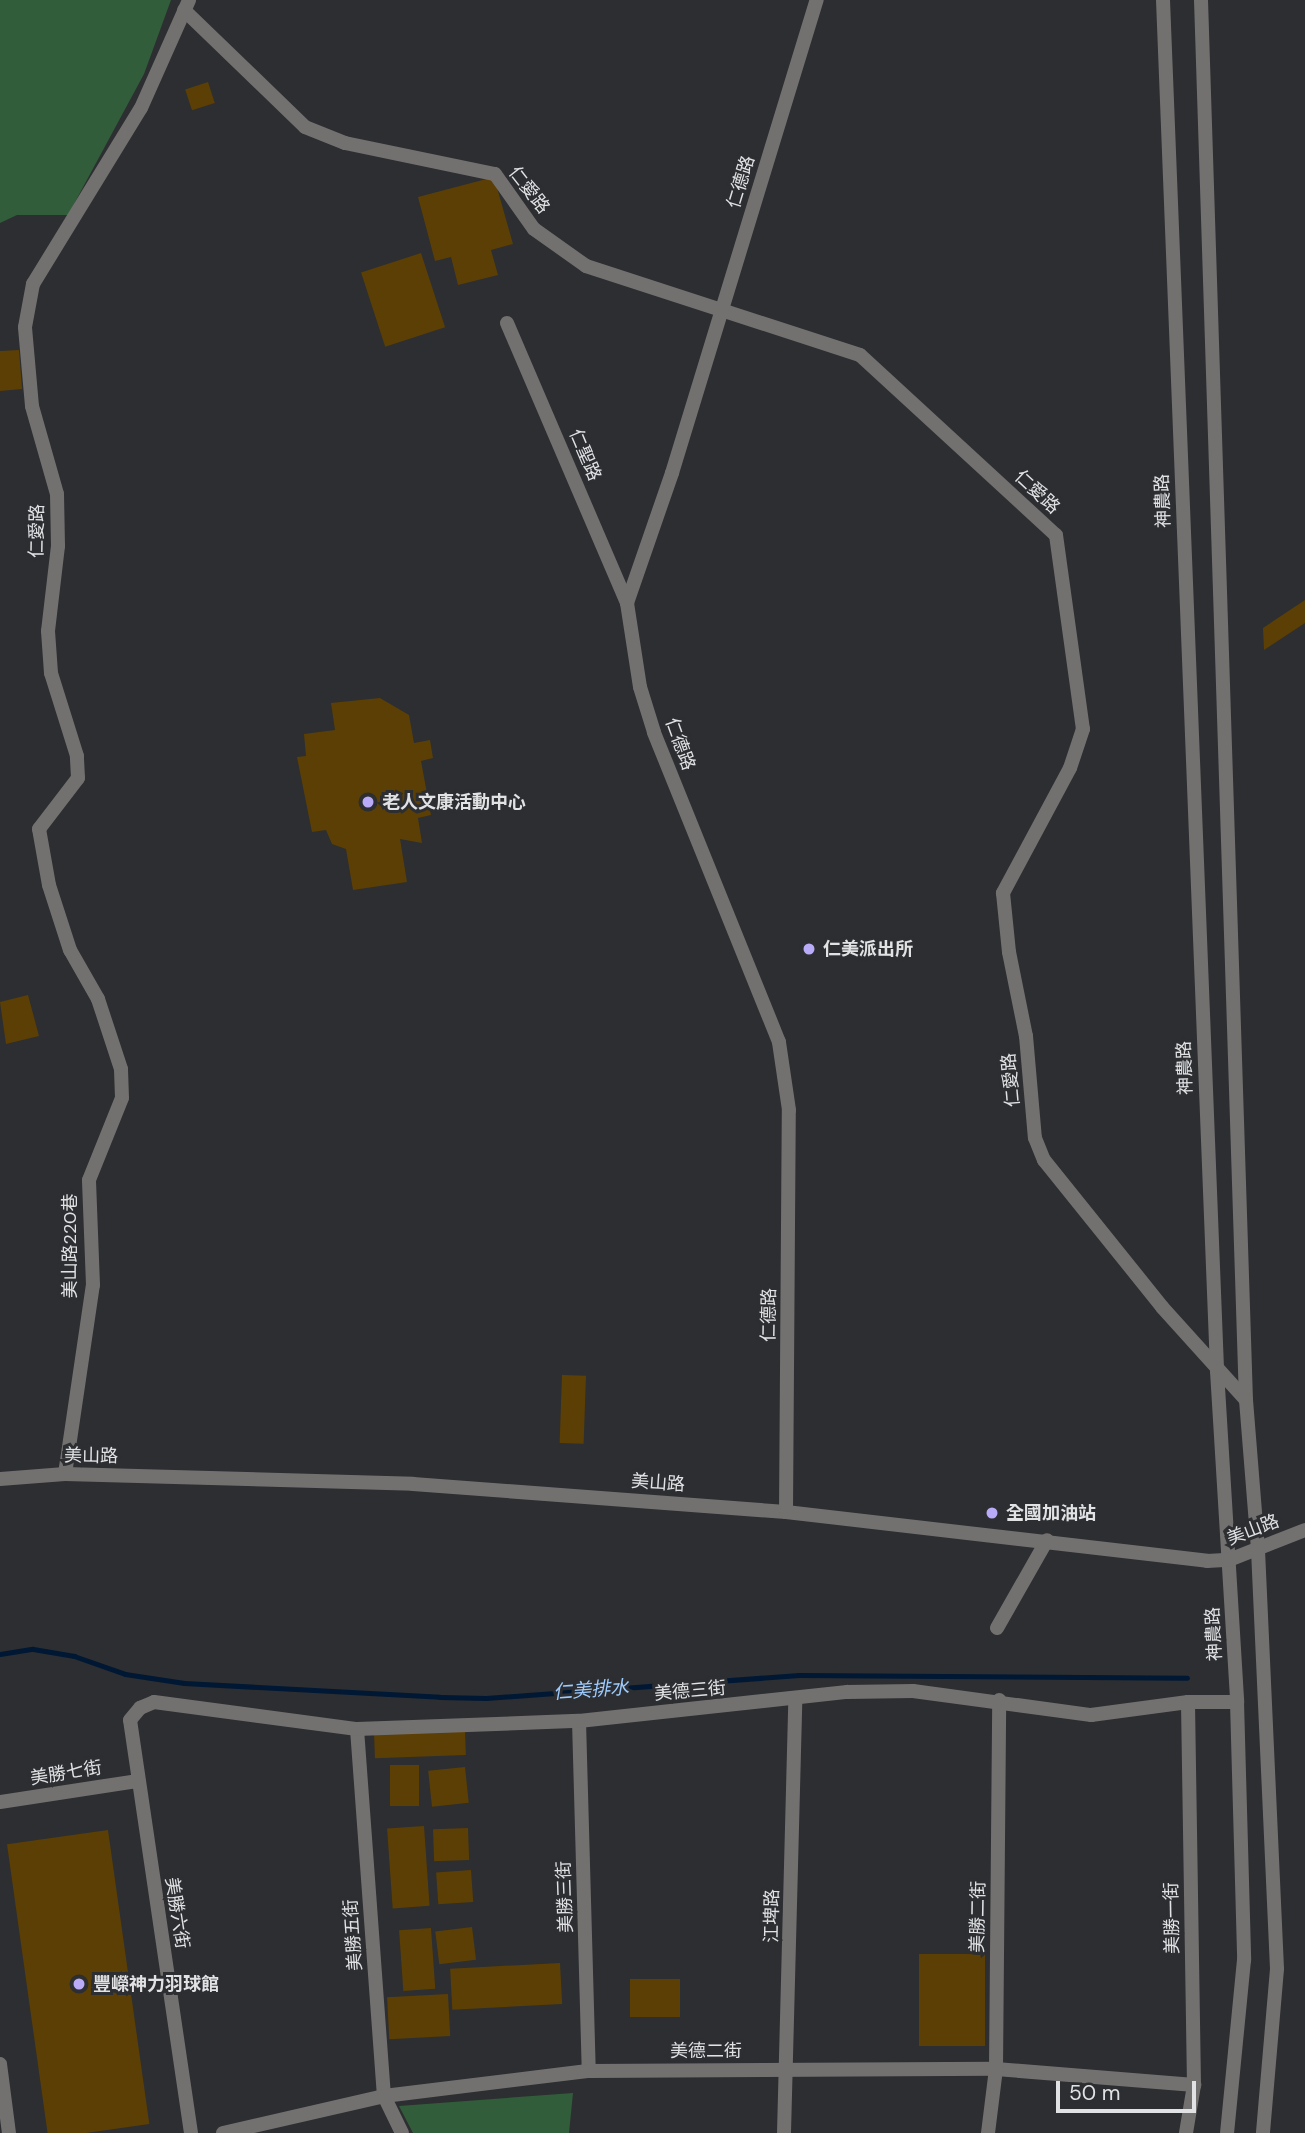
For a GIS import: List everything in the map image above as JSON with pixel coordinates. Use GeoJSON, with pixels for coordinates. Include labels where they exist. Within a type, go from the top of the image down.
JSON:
{"type":"FeatureCollection","features":[{"type":"Feature","properties":{"kind":"street","name":"仁德路"},"geometry":{"type":"LineString","coordinates":[[786,1512],[789,1110],[779,1042],[654,732],[638,674],[627,603],[723,307],[817,0]]}},
{"type":"Feature","properties":{"kind":"street","name":"神農路"},"geometry":{"type":"LineString","coordinates":[[1163,0],[1217,1371],[1237,1702],[1244,1960],[1227,2133]]}},
{"type":"Feature","properties":{"kind":"street"},"geometry":{"type":"LineString","coordinates":[[1201,0],[1246,1400],[1258,1549],[1276,1969],[1263,2133]]}},
{"type":"Feature","properties":{"kind":"street","name":"仁愛路"},"geometry":{"type":"LineString","coordinates":[[76,756],[51,673],[48,631],[58,546],[57,494],[32,406],[25,327],[33,284],[141,107],[187,5],[305,127],[345,143],[495,174],[534,229],[586,266],[723,307],[860,355],[1056,535],[1083,729],[1070,768],[1003,893],[1009,952],[1027,1036],[1035,1138],[1044,1160],[1217,1371],[1246,1400]]}},
{"type":"Feature","properties":{"kind":"street","name":"仁聖路"},"geometry":{"type":"LineString","coordinates":[[507,323],[627,603]]}},
{"type":"Feature","properties":{"kind":"street","name":"美山路220巷"},"geometry":{"type":"LineString","coordinates":[[65,1474],[93,1285],[89,1180],[122,1098],[121,1069],[98,999],[70,950],[49,885],[39,829],[78,778],[76,756]]}},
{"type":"Feature","properties":{"kind":"street","name":"美山路"},"geometry":{"type":"LineString","coordinates":[[0,1479],[65,1474],[413,1484],[786,1512],[1229,1560],[1305,1530]]}},
{"type":"Feature","properties":{"kind":"street"},"geometry":{"type":"LineString","coordinates":[[997,1628],[1047,1540]]}},
{"type":"Feature","properties":{"kind":"street","name":"美德三街"},"geometry":{"type":"LineString","coordinates":[[138,1781],[130,1720],[140,1708],[154,1702],[357,1730],[579,1721],[795,1700],[847,1692],[913,1691],[999,1700],[1091,1715],[1188,1702],[1237,1702]]}},
{"type":"Feature","properties":{"kind":"street","name":"江埤路"},"geometry":{"type":"LineString","coordinates":[[784,2133],[788,2070],[795,1700]]}},
{"type":"Feature","properties":{"kind":"street","name":"美勝二街"},"geometry":{"type":"LineString","coordinates":[[988,2133],[996,2069],[999,1700]]}},
{"type":"Feature","properties":{"kind":"street","name":"美勝一街"},"geometry":{"type":"LineString","coordinates":[[1186,2133],[1194,2085],[1188,1702]]}},
{"type":"Feature","properties":{"kind":"street","name":"美勝三街"},"geometry":{"type":"LineString","coordinates":[[579,1721],[589,2071]]}},
{"type":"Feature","properties":{"kind":"street","name":"美勝五街"},"geometry":{"type":"LineString","coordinates":[[357,1730],[384,2096],[402,2133]]}},
{"type":"Feature","properties":{"kind":"street","name":"美勝七街"},"geometry":{"type":"LineString","coordinates":[[0,1802],[138,1781]]}},
{"type":"Feature","properties":{"kind":"street","name":"美勝六街"},"geometry":{"type":"LineString","coordinates":[[138,1781],[191,2133]]}},
{"type":"Feature","properties":{"kind":"street"},"geometry":{"type":"LineString","coordinates":[[0,2064],[9,2133]]}},
{"type":"Feature","properties":{"kind":"street","name":"美德二街"},"geometry":{"type":"LineString","coordinates":[[223,2133],[384,2096],[589,2071],[996,2069],[1194,2085]]}},
{"type":"Feature","properties":{"kind":"green space"},"geometry":{"type":"Polygon","coordinates":[[[0,0],[171,0],[144,74],[68,215],[17,215],[0,223],[0,0]]]}},
{"type":"Feature","properties":{"kind":"green space"},"geometry":{"type":"Polygon","coordinates":[[[573,2093],[569,2133],[413,2133],[399,2106],[573,2093]]]}},
{"type":"Feature","properties":{"kind":"building"},"geometry":{"type":"Polygon","coordinates":[[[208,82],[215,103],[192,110],[185,89],[208,82]]]}},
{"type":"Feature","properties":{"kind":"building"},"geometry":{"type":"Polygon","coordinates":[[[494,177],[513,244],[491,250],[498,275],[458,285],[451,257],[435,261],[418,197],[494,177]]]}},
{"type":"Feature","properties":{"kind":"building"},"geometry":{"type":"Polygon","coordinates":[[[421,253],[445,327],[385,347],[361,272],[421,253]]]}},
{"type":"Feature","properties":{"kind":"building"},"geometry":{"type":"Polygon","coordinates":[[[19,350],[22,389],[0,391],[0,351],[19,350]]]}},
{"type":"Feature","properties":{"kind":"building"},"geometry":{"type":"Polygon","coordinates":[[[1305,600],[1305,623],[1264,650],[1263,628],[1305,600]]]}},
{"type":"Feature","properties":{"kind":"building","name":"老人文康活動中心"},"geometry":{"type":"Polygon","coordinates":[[[380,698],[409,715],[414,743],[430,740],[433,758],[421,761],[431,815],[418,818],[422,843],[400,839],[407,882],[353,890],[346,849],[332,844],[326,830],[312,832],[297,757],[306,756],[304,734],[335,730],[331,703],[380,698]]]}},
{"type":"Feature","properties":{"kind":"building"},"geometry":{"type":"Polygon","coordinates":[[[28,995],[39,1036],[6,1044],[0,1002],[28,995]]]}},
{"type":"Feature","properties":{"kind":"building"},"geometry":{"type":"Polygon","coordinates":[[[562,1375],[586,1376],[584,1444],[560,1443],[562,1375]]]}},
{"type":"Feature","properties":{"kind":"building"},"geometry":{"type":"Polygon","coordinates":[[[465,1730],[466,1755],[375,1758],[374,1733],[465,1730]]]}},
{"type":"Feature","properties":{"kind":"building"},"geometry":{"type":"Polygon","coordinates":[[[390,1765],[419,1765],[419,1806],[390,1806],[390,1765]]]}},
{"type":"Feature","properties":{"kind":"building"},"geometry":{"type":"Polygon","coordinates":[[[465,1767],[469,1803],[432,1807],[428,1771],[465,1767]]]}},
{"type":"Feature","properties":{"kind":"building"},"geometry":{"type":"Polygon","coordinates":[[[424,1826],[430,1906],[393,1908],[387,1829],[424,1826]]]}},
{"type":"Feature","properties":{"kind":"building"},"geometry":{"type":"Polygon","coordinates":[[[468,1828],[469,1860],[434,1861],[433,1829],[468,1828]]]}},
{"type":"Feature","properties":{"kind":"building","name":"豐嶸神力羽球館"},"geometry":{"type":"Polygon","coordinates":[[[108,1830],[149,2124],[86,2133],[48,2133],[7,1844],[108,1830]]]}},
{"type":"Feature","properties":{"kind":"building"},"geometry":{"type":"Polygon","coordinates":[[[471,1870],[473,1902],[438,1904],[436,1872],[471,1870]]]}},
{"type":"Feature","properties":{"kind":"building"},"geometry":{"type":"Polygon","coordinates":[[[472,1927],[476,1960],[439,1964],[435,1932],[472,1927]]]}},
{"type":"Feature","properties":{"kind":"building"},"geometry":{"type":"Polygon","coordinates":[[[431,1928],[435,1989],[403,1991],[399,1930],[431,1928]]]}},
{"type":"Feature","properties":{"kind":"building"},"geometry":{"type":"Polygon","coordinates":[[[919,1954],[985,1954],[985,2046],[919,2046],[919,1954]]]}},
{"type":"Feature","properties":{"kind":"building"},"geometry":{"type":"Polygon","coordinates":[[[560,1963],[562,2004],[452,2010],[450,1969],[560,1963]]]}},
{"type":"Feature","properties":{"kind":"building"},"geometry":{"type":"Polygon","coordinates":[[[630,1979],[680,1979],[680,2017],[630,2017],[630,1979]]]}},
{"type":"Feature","properties":{"kind":"building"},"geometry":{"type":"Polygon","coordinates":[[[448,1994],[450,2036],[389,2039],[387,1997],[448,1994]]]}},
{"type":"Feature","properties":{"kind":"waterway","name":"仁美排水"},"geometry":{"type":"LineString","coordinates":[[0,1654],[33,1649],[74,1656],[125,1674],[184,1683],[486,1698],[799,1675],[1187,1678]]}},
{"type":"Feature","properties":{"kind":"place","name":"老人文康活動中心"},"geometry":{"type":"Point","coordinates":[368,802]}},
{"type":"Feature","properties":{"kind":"place","name":"仁美派出所"},"geometry":{"type":"Point","coordinates":[809,949]}},
{"type":"Feature","properties":{"kind":"place","name":"全國加油站"},"geometry":{"type":"Point","coordinates":[992,1513]}},
{"type":"Feature","properties":{"kind":"place","name":"豐嶸神力羽球館"},"geometry":{"type":"Point","coordinates":[79,1984]}}]}
